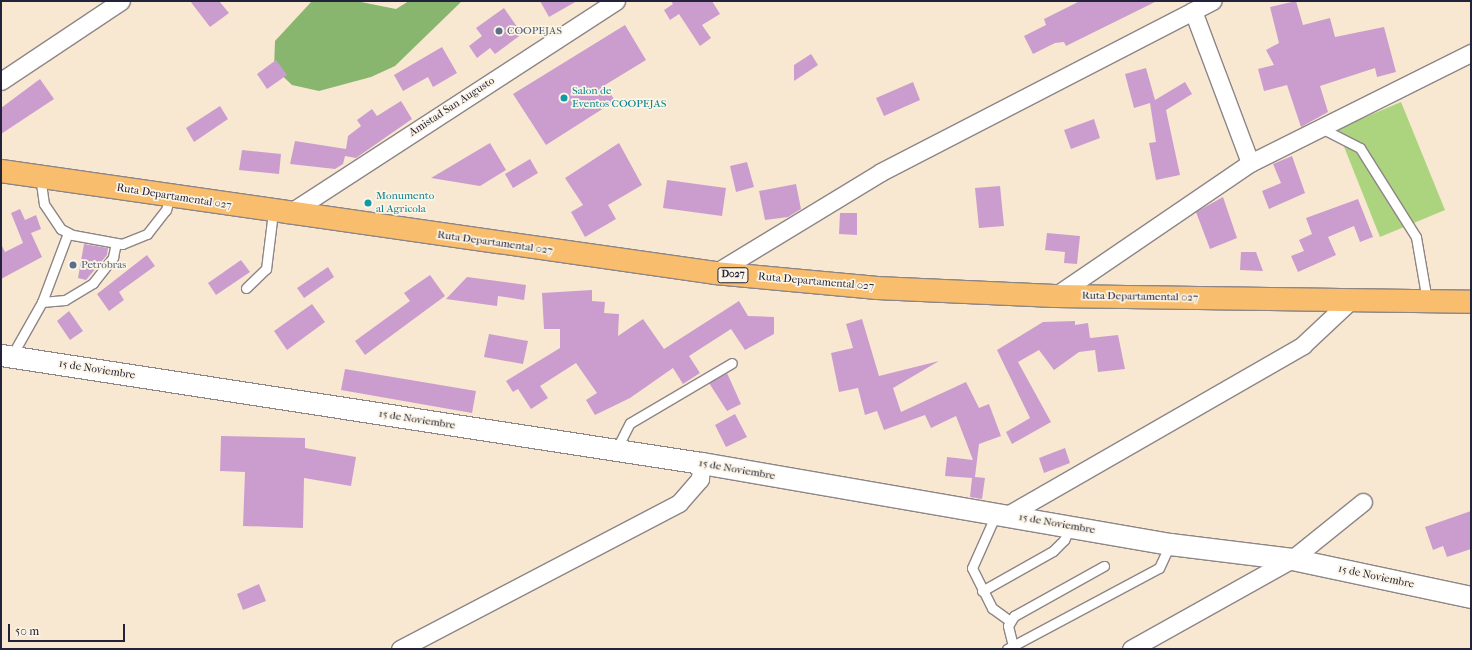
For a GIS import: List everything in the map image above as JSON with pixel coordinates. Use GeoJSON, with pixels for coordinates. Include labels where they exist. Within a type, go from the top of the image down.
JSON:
{"type":"FeatureCollection","features":[{"type":"Feature","properties":{"kind":"main road","name":"Ruta Departamental 027"},"geometry":{"type":"LineString","coordinates":[[1,170],[280,213],[714,273],[877,288],[1055,296],[1471,302]]}},
{"type":"Feature","properties":{"kind":"street"},"geometry":{"type":"LineString","coordinates":[[1,81],[121,1]]}},
{"type":"Feature","properties":{"kind":"street","name":"Amistad San Augusto"},"geometry":{"type":"LineString","coordinates":[[280,213],[616,1]]}},
{"type":"Feature","properties":{"kind":"street"},"geometry":{"type":"LineString","coordinates":[[714,273],[881,172],[1213,1]]}},
{"type":"Feature","properties":{"kind":"street"},"geometry":{"type":"LineString","coordinates":[[1193,11],[1250,162]]}},
{"type":"Feature","properties":{"kind":"street"},"geometry":{"type":"LineString","coordinates":[[1055,296],[1250,162],[1471,53]]}},
{"type":"Feature","properties":{"kind":"street"},"geometry":{"type":"LineString","coordinates":[[1001,515],[1303,345],[1351,300]]}},
{"type":"Feature","properties":{"kind":"street","name":"15 de Noviembre"},"geometry":{"type":"LineString","coordinates":[[6,356],[701,463],[1170,544],[1292,559],[1471,597]]}},
{"type":"Feature","properties":{"kind":"street"},"geometry":{"type":"LineString","coordinates":[[400,649],[679,503],[700,479],[701,463]]}},
{"type":"Feature","properties":{"kind":"street"},"geometry":{"type":"LineString","coordinates":[[1131,649],[1292,559],[1363,502]]}},
{"type":"Feature","properties":{"kind":"lane"},"geometry":{"type":"LineString","coordinates":[[1321,128],[1360,148],[1416,237],[1427,301]]}},
{"type":"Feature","properties":{"kind":"lane"},"geometry":{"type":"LineString","coordinates":[[40,176],[39,187],[44,204],[54,222],[68,233],[116,243],[132,242],[147,234],[166,210],[170,196]]}},
{"type":"Feature","properties":{"kind":"lane"},"geometry":{"type":"LineString","coordinates":[[246,288],[266,269],[280,213]]}},
{"type":"Feature","properties":{"kind":"lane"},"geometry":{"type":"LineString","coordinates":[[6,356],[42,302],[68,233]]}},
{"type":"Feature","properties":{"kind":"lane"},"geometry":{"type":"LineString","coordinates":[[42,302],[73,297],[93,282],[113,257],[116,243]]}},
{"type":"Feature","properties":{"kind":"lane"},"geometry":{"type":"LineString","coordinates":[[616,450],[630,423],[732,363]]}},
{"type":"Feature","properties":{"kind":"lane"},"geometry":{"type":"LineString","coordinates":[[1001,515],[973,562],[974,575],[992,608],[1010,621]]}},
{"type":"Feature","properties":{"kind":"lane"},"geometry":{"type":"LineString","coordinates":[[982,591],[1054,551],[1064,540],[1070,526]]}},
{"type":"Feature","properties":{"kind":"lane"},"geometry":{"type":"LineString","coordinates":[[1010,621],[1010,647],[1159,568],[1170,544]]}},
{"type":"Feature","properties":{"kind":"lane"},"geometry":{"type":"LineString","coordinates":[[1010,621],[1104,566]]}},
{"type":"Feature","properties":{"kind":"green space"},"geometry":{"type":"Polygon","coordinates":[[[312,1],[356,1],[396,9],[409,1],[462,1],[395,66],[371,77],[319,91],[292,85],[274,68],[275,41],[312,1]]]}},
{"type":"Feature","properties":{"kind":"green space"},"geometry":{"type":"Polygon","coordinates":[[[1401,102],[1445,210],[1380,237],[1337,129],[1401,102]]]}},
{"type":"Feature","properties":{"kind":"building"},"geometry":{"type":"Polygon","coordinates":[[[190,1],[219,1],[229,13],[210,27],[190,1]]]}},
{"type":"Feature","properties":{"kind":"building"},"geometry":{"type":"Polygon","coordinates":[[[540,1],[577,1],[549,17],[540,1]]]}},
{"type":"Feature","properties":{"kind":"building"},"geometry":{"type":"Polygon","coordinates":[[[671,1],[712,1],[720,14],[702,25],[711,38],[700,46],[679,14],[670,20],[664,10],[673,4],[671,1]]]}},
{"type":"Feature","properties":{"kind":"building"},"geometry":{"type":"Polygon","coordinates":[[[1080,1],[1157,1],[1066,46],[1064,42],[1055,43],[1033,54],[1024,36],[1046,25],[1044,19],[1080,1]]]}},
{"type":"Feature","properties":{"kind":"building"},"geometry":{"type":"Polygon","coordinates":[[[1296,1],[1303,25],[1330,18],[1335,37],[1384,27],[1396,72],[1377,77],[1375,68],[1320,86],[1328,112],[1301,127],[1287,85],[1264,91],[1258,69],[1274,65],[1266,50],[1279,43],[1270,7],[1296,1]]]}},
{"type":"Feature","properties":{"kind":"building","name":"COOPEJAS"},"geometry":{"type":"Polygon","coordinates":[[[504,8],[522,34],[495,54],[490,48],[477,58],[469,46],[482,36],[476,28],[504,8]]]}},
{"type":"Feature","properties":{"kind":"building","name":"Salon de Eventos COOPEJAS"},"geometry":{"type":"Polygon","coordinates":[[[625,25],[646,60],[605,85],[615,101],[546,145],[513,94],[625,25]]]}},
{"type":"Feature","properties":{"kind":"building"},"geometry":{"type":"Polygon","coordinates":[[[442,47],[457,73],[433,87],[428,77],[403,91],[394,75],[442,47]]]}},
{"type":"Feature","properties":{"kind":"building"},"geometry":{"type":"Polygon","coordinates":[[[811,54],[818,65],[794,81],[794,65],[811,54]]]}},
{"type":"Feature","properties":{"kind":"building"},"geometry":{"type":"Polygon","coordinates":[[[276,60],[287,75],[267,89],[257,74],[276,60]]]}},
{"type":"Feature","properties":{"kind":"building"},"geometry":{"type":"Polygon","coordinates":[[[1146,68],[1155,100],[1185,82],[1192,94],[1166,110],[1180,175],[1156,180],[1149,143],[1156,142],[1150,103],[1134,108],[1125,74],[1146,68]]]}},
{"type":"Feature","properties":{"kind":"building"},"geometry":{"type":"Polygon","coordinates":[[[40,79],[54,99],[1,134],[1,108],[40,79]]]}},
{"type":"Feature","properties":{"kind":"building"},"geometry":{"type":"Polygon","coordinates":[[[913,82],[920,100],[884,116],[876,98],[913,82]]]}},
{"type":"Feature","properties":{"kind":"building"},"geometry":{"type":"Polygon","coordinates":[[[401,101],[412,119],[356,158],[345,156],[343,164],[335,169],[290,164],[295,141],[346,149],[348,136],[361,126],[357,120],[372,109],[377,116],[401,101]]]}},
{"type":"Feature","properties":{"kind":"building"},"geometry":{"type":"Polygon","coordinates":[[[220,106],[228,119],[194,142],[186,128],[220,106]]]}},
{"type":"Feature","properties":{"kind":"building"},"geometry":{"type":"Polygon","coordinates":[[[1094,119],[1100,138],[1071,149],[1064,130],[1094,119]]]}},
{"type":"Feature","properties":{"kind":"building"},"geometry":{"type":"Polygon","coordinates":[[[490,143],[506,170],[480,186],[431,178],[490,143]]]}},
{"type":"Feature","properties":{"kind":"building"},"geometry":{"type":"Polygon","coordinates":[[[619,143],[642,185],[608,205],[616,219],[585,237],[571,212],[583,205],[565,178],[619,143]]]}},
{"type":"Feature","properties":{"kind":"building"},"geometry":{"type":"Polygon","coordinates":[[[242,150],[281,154],[279,174],[239,170],[242,150]]]}},
{"type":"Feature","properties":{"kind":"building"},"geometry":{"type":"Polygon","coordinates":[[[1292,156],[1305,193],[1269,209],[1262,191],[1281,183],[1273,164],[1292,156]]]}},
{"type":"Feature","properties":{"kind":"building"},"geometry":{"type":"Polygon","coordinates":[[[530,159],[538,173],[513,188],[505,174],[530,159]]]}},
{"type":"Feature","properties":{"kind":"building"},"geometry":{"type":"Polygon","coordinates":[[[747,162],[754,187],[736,192],[730,166],[747,162]]]}},
{"type":"Feature","properties":{"kind":"building"},"geometry":{"type":"Polygon","coordinates":[[[667,180],[726,188],[722,216],[663,208],[667,180]]]}},
{"type":"Feature","properties":{"kind":"building"},"geometry":{"type":"Polygon","coordinates":[[[796,184],[801,209],[788,217],[765,220],[759,191],[796,184]]]}},
{"type":"Feature","properties":{"kind":"building"},"geometry":{"type":"Polygon","coordinates":[[[1000,186],[1004,226],[979,228],[975,188],[1000,186]]]}},
{"type":"Feature","properties":{"kind":"building"},"geometry":{"type":"Polygon","coordinates":[[[1223,197],[1237,238],[1210,249],[1196,212],[1223,197]]]}},
{"type":"Feature","properties":{"kind":"building"},"geometry":{"type":"Polygon","coordinates":[[[1358,199],[1373,237],[1360,242],[1354,226],[1328,237],[1336,255],[1298,272],[1291,256],[1304,251],[1299,240],[1312,234],[1306,218],[1358,199]]]}},
{"type":"Feature","properties":{"kind":"building"},"geometry":{"type":"Polygon","coordinates":[[[20,209],[25,220],[36,215],[41,229],[31,233],[42,257],[1,279],[1,244],[5,252],[23,243],[11,213],[20,209]]]}},
{"type":"Feature","properties":{"kind":"building"},"geometry":{"type":"Polygon","coordinates":[[[840,213],[857,213],[857,235],[839,234],[840,213]]]}},
{"type":"Feature","properties":{"kind":"building"},"geometry":{"type":"Polygon","coordinates":[[[1047,233],[1080,236],[1077,264],[1064,263],[1065,252],[1045,250],[1047,233]]]}},
{"type":"Feature","properties":{"kind":"building"},"geometry":{"type":"Polygon","coordinates":[[[84,244],[108,248],[107,255],[86,280],[78,278],[84,244]]]}},
{"type":"Feature","properties":{"kind":"building"},"geometry":{"type":"Polygon","coordinates":[[[1241,252],[1256,252],[1263,271],[1240,270],[1241,252]]]}},
{"type":"Feature","properties":{"kind":"building"},"geometry":{"type":"Polygon","coordinates":[[[147,255],[155,266],[119,292],[124,300],[109,311],[97,294],[147,255]]]}},
{"type":"Feature","properties":{"kind":"building"},"geometry":{"type":"Polygon","coordinates":[[[241,260],[250,272],[216,295],[208,283],[241,260]]]}},
{"type":"Feature","properties":{"kind":"building"},"geometry":{"type":"Polygon","coordinates":[[[328,267],[334,277],[304,298],[297,288],[328,267]]]}},
{"type":"Feature","properties":{"kind":"building"},"geometry":{"type":"Polygon","coordinates":[[[430,275],[445,296],[365,355],[355,341],[410,301],[404,293],[430,275]]]}},
{"type":"Feature","properties":{"kind":"building"},"geometry":{"type":"Polygon","coordinates":[[[467,277],[526,285],[524,300],[498,296],[497,306],[446,299],[467,277]]]}},
{"type":"Feature","properties":{"kind":"building"},"geometry":{"type":"Polygon","coordinates":[[[592,290],[592,301],[605,302],[604,313],[619,314],[618,336],[643,319],[664,349],[739,301],[748,316],[774,317],[774,334],[745,350],[731,329],[689,356],[700,373],[683,384],[673,368],[630,398],[595,415],[586,400],[597,393],[576,363],[540,386],[548,398],[531,409],[518,389],[513,392],[506,381],[560,348],[560,329],[544,329],[542,293],[592,290]]]}},
{"type":"Feature","properties":{"kind":"building"},"geometry":{"type":"Polygon","coordinates":[[[312,304],[325,322],[287,350],[274,331],[312,304]]]}},
{"type":"Feature","properties":{"kind":"building"},"geometry":{"type":"Polygon","coordinates":[[[69,311],[83,331],[70,340],[57,321],[69,311]]]}},
{"type":"Feature","properties":{"kind":"building"},"geometry":{"type":"Polygon","coordinates":[[[862,319],[879,376],[939,361],[893,388],[901,412],[966,382],[979,408],[989,404],[1001,436],[979,444],[975,477],[985,478],[982,499],[970,497],[972,478],[945,476],[947,457],[973,460],[956,416],[931,428],[925,415],[884,430],[877,411],[865,415],[858,388],[839,392],[831,353],[853,348],[846,324],[862,319]]]}},
{"type":"Feature","properties":{"kind":"building"},"geometry":{"type":"Polygon","coordinates":[[[1075,321],[1075,325],[1088,323],[1090,338],[1118,335],[1125,369],[1098,372],[1095,350],[1079,352],[1054,370],[1039,350],[1018,362],[1051,422],[1012,444],[1006,432],[1030,418],[997,350],[1043,322],[1075,321]]]}},
{"type":"Feature","properties":{"kind":"building"},"geometry":{"type":"Polygon","coordinates":[[[489,334],[528,341],[523,364],[484,357],[489,334]]]}},
{"type":"Feature","properties":{"kind":"building"},"geometry":{"type":"Polygon","coordinates":[[[345,369],[476,391],[472,413],[341,390],[345,369]]]}},
{"type":"Feature","properties":{"kind":"building"},"geometry":{"type":"Polygon","coordinates":[[[727,373],[741,404],[727,411],[709,383],[727,373]]]}},
{"type":"Feature","properties":{"kind":"building"},"geometry":{"type":"Polygon","coordinates":[[[735,414],[747,437],[726,447],[715,425],[735,414]]]}},
{"type":"Feature","properties":{"kind":"building"},"geometry":{"type":"Polygon","coordinates":[[[221,436],[305,438],[305,448],[356,457],[351,486],[304,478],[303,528],[243,526],[245,472],[220,471],[221,436]]]}},
{"type":"Feature","properties":{"kind":"building"},"geometry":{"type":"Polygon","coordinates":[[[1065,448],[1070,463],[1044,473],[1039,458],[1065,448]]]}},
{"type":"Feature","properties":{"kind":"building"},"geometry":{"type":"Polygon","coordinates":[[[1471,511],[1471,549],[1447,557],[1443,546],[1433,550],[1425,527],[1471,511]]]}},
{"type":"Feature","properties":{"kind":"building"},"geometry":{"type":"Polygon","coordinates":[[[259,584],[266,601],[243,610],[237,594],[259,584]]]}},
{"type":"Feature","properties":{"kind":"place","name":"COOPEJAS"},"geometry":{"type":"Point","coordinates":[499,31]}},
{"type":"Feature","properties":{"kind":"place","name":"Salon de Eventos COOPEJAS"},"geometry":{"type":"Point","coordinates":[564,98]}},
{"type":"Feature","properties":{"kind":"place","name":"Monumento al Agricola"},"geometry":{"type":"Point","coordinates":[368,203]}},
{"type":"Feature","properties":{"kind":"place","name":"Petrobras"},"geometry":{"type":"Point","coordinates":[73,265]}}]}
